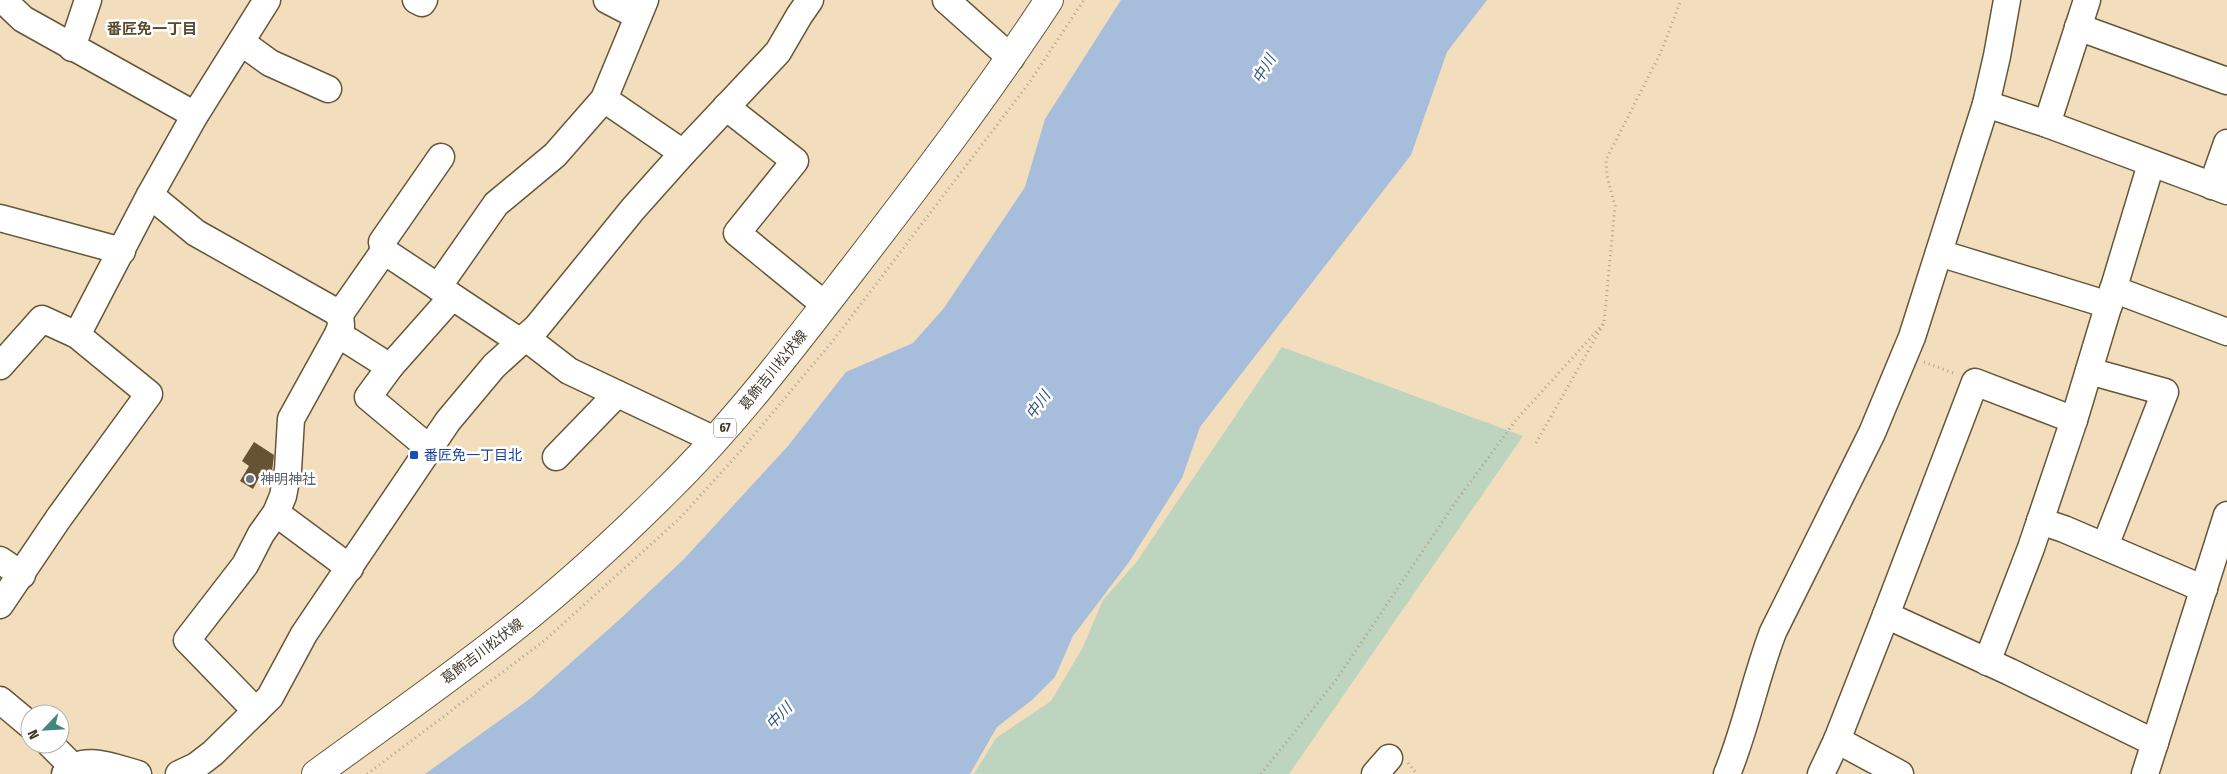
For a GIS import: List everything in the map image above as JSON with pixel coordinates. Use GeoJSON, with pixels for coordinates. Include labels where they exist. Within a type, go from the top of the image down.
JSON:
{"type":"FeatureCollection","features":[{"type":"Feature","properties":{"kind":"main road","name":"葛飾吉川松伏線"},"geometry":{"type":"LineString","coordinates":[[316,774],[516,626],[596,558],[669,489],[715,440],[826,305],[913,192],[1011,58],[1049,0]]}},
{"type":"Feature","properties":{"kind":"street"},"geometry":{"type":"LineString","coordinates":[[3,0],[23,19],[195,115]]}},
{"type":"Feature","properties":{"kind":"street"},"geometry":{"type":"LineString","coordinates":[[72,48],[88,0]]}},
{"type":"Feature","properties":{"kind":"street"},"geometry":{"type":"LineString","coordinates":[[77,335],[150,195],[195,115],[267,0]]}},
{"type":"Feature","properties":{"kind":"street"},"geometry":{"type":"LineString","coordinates":[[416,0],[422,3],[424,0]]}},
{"type":"Feature","properties":{"kind":"street"},"geometry":{"type":"LineString","coordinates":[[429,448],[368,397],[445,292],[496,204],[555,155],[604,99],[642,8],[607,0]]}},
{"type":"Feature","properties":{"kind":"street"},"geometry":{"type":"LineString","coordinates":[[179,774],[196,766],[213,753],[256,711],[277,686],[304,634],[429,448],[475,387],[522,339],[537,327],[633,209],[778,52],[810,0]]}},
{"type":"Feature","properties":{"kind":"street"},"geometry":{"type":"LineString","coordinates":[[946,0],[1011,58]]}},
{"type":"Feature","properties":{"kind":"street"},"geometry":{"type":"LineString","coordinates":[[1727,774],[1735,755],[1760,667],[1773,632],[1872,434],[1905,355],[1986,104],[2007,0]]}},
{"type":"Feature","properties":{"kind":"street"},"geometry":{"type":"LineString","coordinates":[[2046,124],[2087,0]]}},
{"type":"Feature","properties":{"kind":"street"},"geometry":{"type":"LineString","coordinates":[[2078,27],[2227,81]]}},
{"type":"Feature","properties":{"kind":"street"},"geometry":{"type":"LineString","coordinates":[[241,42],[270,63],[328,89]]}},
{"type":"Feature","properties":{"kind":"street"},"geometry":{"type":"LineString","coordinates":[[604,99],[683,153]]}},
{"type":"Feature","properties":{"kind":"street"},"geometry":{"type":"LineString","coordinates":[[1986,104],[2220,188],[2227,142]]}},
{"type":"Feature","properties":{"kind":"street"},"geometry":{"type":"LineString","coordinates":[[726,107],[795,162],[737,234],[826,305]]}},
{"type":"Feature","properties":{"kind":"street"},"geometry":{"type":"LineString","coordinates":[[441,157],[382,242],[384,251],[569,371],[715,440]]}},
{"type":"Feature","properties":{"kind":"street"},"geometry":{"type":"LineString","coordinates":[[1987,662],[2040,521],[2074,420],[2151,164]]}},
{"type":"Feature","properties":{"kind":"street"},"geometry":{"type":"LineString","coordinates":[[150,195],[196,233],[339,324],[390,367]]}},
{"type":"Feature","properties":{"kind":"street"},"geometry":{"type":"LineString","coordinates":[[0,218],[122,251]]}},
{"type":"Feature","properties":{"kind":"street"},"geometry":{"type":"LineString","coordinates":[[256,711],[187,640],[245,564],[261,534],[276,513],[283,496],[288,470],[288,420],[339,324],[384,251]]}},
{"type":"Feature","properties":{"kind":"street"},"geometry":{"type":"LineString","coordinates":[[1939,253],[2111,297],[2227,332]]}},
{"type":"Feature","properties":{"kind":"street"},"geometry":{"type":"LineString","coordinates":[[0,366],[42,319],[77,335],[150,394],[58,519],[0,605]]}},
{"type":"Feature","properties":{"kind":"street"},"geometry":{"type":"LineString","coordinates":[[2089,371],[2165,392],[2106,546]]}},
{"type":"Feature","properties":{"kind":"street"},"geometry":{"type":"LineString","coordinates":[[1821,774],[1837,740],[1975,382],[2074,420]]}},
{"type":"Feature","properties":{"kind":"street"},"geometry":{"type":"LineString","coordinates":[[556,457],[617,394]]}},
{"type":"Feature","properties":{"kind":"street"},"geometry":{"type":"LineString","coordinates":[[276,513],[350,568]]}},
{"type":"Feature","properties":{"kind":"street"},"geometry":{"type":"LineString","coordinates":[[2145,774],[2227,515]]}},
{"type":"Feature","properties":{"kind":"street"},"geometry":{"type":"LineString","coordinates":[[2040,521],[2106,546],[2204,589]]}},
{"type":"Feature","properties":{"kind":"street"},"geometry":{"type":"LineString","coordinates":[[0,560],[22,575]]}},
{"type":"Feature","properties":{"kind":"street"},"geometry":{"type":"LineString","coordinates":[[1886,615],[2155,743]]}},
{"type":"Feature","properties":{"kind":"street"},"geometry":{"type":"LineString","coordinates":[[0,700],[20,717]]}},
{"type":"Feature","properties":{"kind":"street"},"geometry":{"type":"LineString","coordinates":[[1837,740],[1900,774]]}},
{"type":"Feature","properties":{"kind":"street"},"geometry":{"type":"LineString","coordinates":[[57,754],[69,770],[79,763],[93,763],[138,774]]}},
{"type":"Feature","properties":{"kind":"path"},"geometry":{"type":"LineString","coordinates":[[1536,443],[1604,323],[1615,206],[1607,176],[1606,160],[1660,52],[1681,0]]}},
{"type":"Feature","properties":{"kind":"path"},"geometry":{"type":"LineString","coordinates":[[1261,774],[1336,680],[1455,503],[1516,420],[1604,323]]}},
{"type":"Feature","properties":{"kind":"path"},"geometry":{"type":"LineString","coordinates":[[1905,355],[1975,382]]}},
{"type":"Feature","properties":{"kind":"green space"},"geometry":{"type":"Polygon","coordinates":[[[1282,347],[1523,436],[1289,774],[974,774],[996,738],[1051,701],[1082,649],[1103,600],[1135,564],[1282,347]]]}},
{"type":"Feature","properties":{"kind":"water","name":"中川"},"geometry":{"type":"Polygon","coordinates":[[[1121,0],[1487,0],[1447,52],[1411,155],[1200,427],[1182,478],[1129,562],[1073,636],[1055,677],[1032,700],[997,727],[970,774],[425,774],[531,698],[684,559],[788,446],[846,372],[913,343],[944,308],[1025,187],[1045,119],[1121,0]]]}},
{"type":"Feature","properties":{"kind":"building"},"geometry":{"type":"Polygon","coordinates":[[[254,442],[274,455],[272,472],[268,478],[261,474],[253,489],[240,481],[249,466],[242,461],[254,442]]]}},
{"type":"Feature","properties":{"kind":"place","name":"番匠免一丁目北"},"geometry":{"type":"Point","coordinates":[414,455]}},
{"type":"Feature","properties":{"kind":"place","name":"神明神社"},"geometry":{"type":"Point","coordinates":[250,479]}},
{"type":"Feature","properties":{"kind":"district","name":"番匠免一丁目"},"geometry":{"type":"Point","coordinates":[152,29]}}]}
